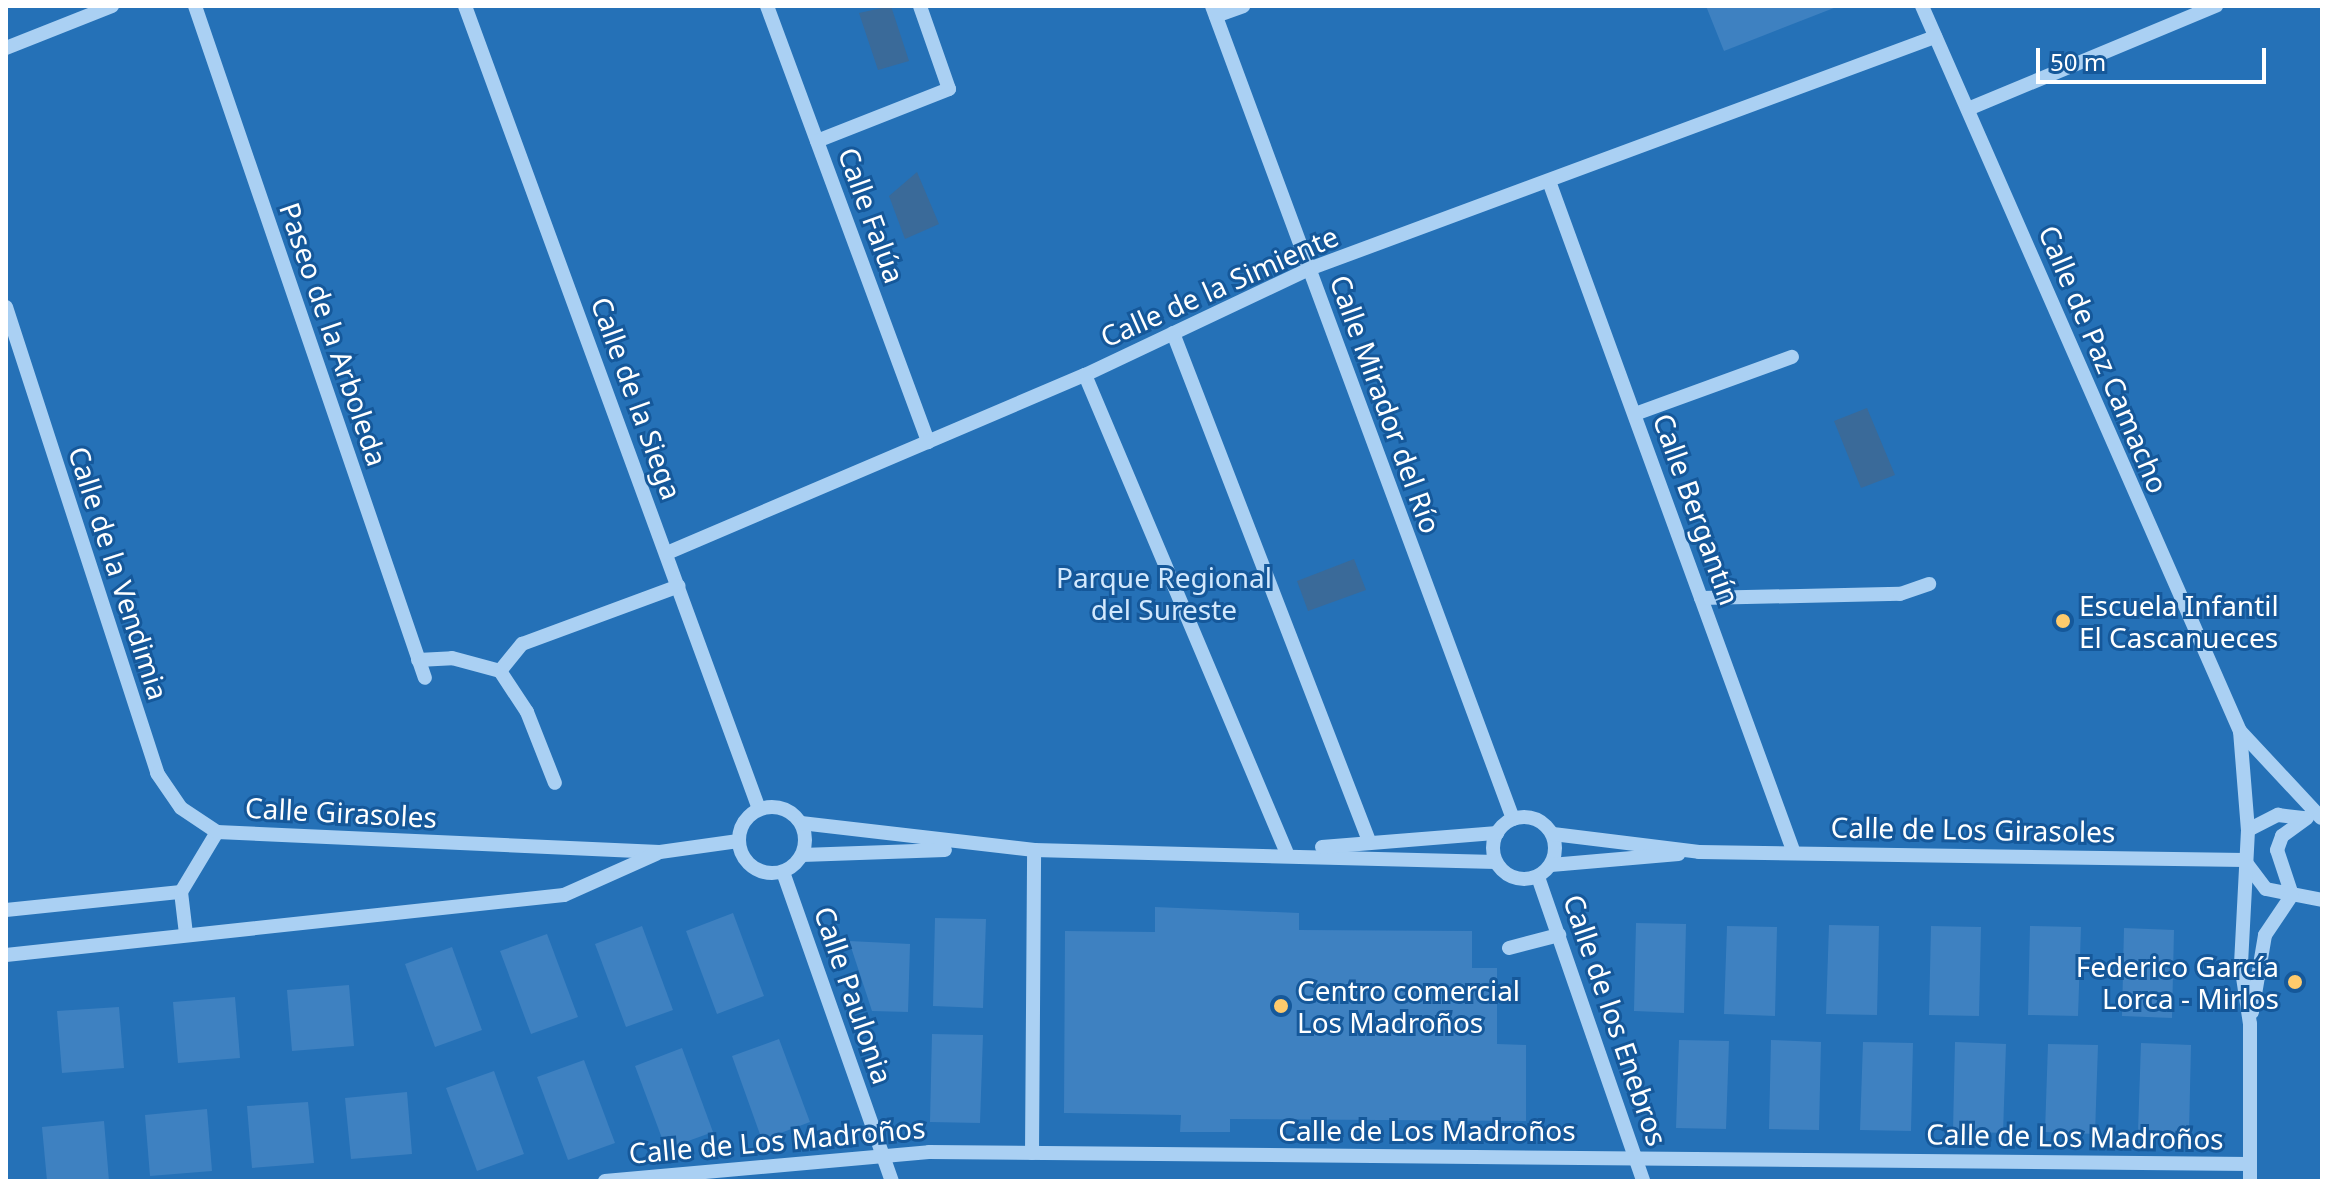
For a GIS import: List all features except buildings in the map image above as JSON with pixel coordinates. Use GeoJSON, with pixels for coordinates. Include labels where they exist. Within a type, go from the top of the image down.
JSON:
{"type":"FeatureCollection","features":[{"type":"Feature","properties":{"kind":"street"},"geometry":{"type":"LineString","coordinates":[[6,48],[112,6]]}},
{"type":"Feature","properties":{"kind":"street","name":"Paseo de la Arboleda"},"geometry":{"type":"LineString","coordinates":[[195,6],[425,678]]}},
{"type":"Feature","properties":{"kind":"street","name":"Calle de la Siega"},"geometry":{"type":"LineString","coordinates":[[465,6],[759,809]]}},
{"type":"Feature","properties":{"kind":"street","name":"Calle Falúa"},"geometry":{"type":"LineString","coordinates":[[767,6],[928,442]]}},
{"type":"Feature","properties":{"kind":"street"},"geometry":{"type":"LineString","coordinates":[[817,141],[949,89],[920,6]]}},
{"type":"Feature","properties":{"kind":"street"},"geometry":{"type":"LineString","coordinates":[[1214,11],[1243,6]]}},
{"type":"Feature","properties":{"kind":"street","name":"Calle de Paz Camacho"},"geometry":{"type":"LineString","coordinates":[[1922,6],[2240,731],[2248,830],[2241,964],[2250,1024]]}},
{"type":"Feature","properties":{"kind":"street"},"geometry":{"type":"LineString","coordinates":[[1968,109],[2216,6]]}},
{"type":"Feature","properties":{"kind":"street","name":"Calle Mirador del Río"},"geometry":{"type":"LineString","coordinates":[[1214,11],[1513,819]]}},
{"type":"Feature","properties":{"kind":"street","name":"Calle de la Simiente"},"geometry":{"type":"LineString","coordinates":[[667,553],[1085,375],[1309,269],[1550,184],[1935,37]]}},
{"type":"Feature","properties":{"kind":"street","name":"Calle Bergantín"},"geometry":{"type":"LineString","coordinates":[[1550,184],[1794,853]]}},
{"type":"Feature","properties":{"kind":"street","name":"Calle de la Vendimia"},"geometry":{"type":"LineString","coordinates":[[6,307],[157,773],[181,808],[217,832]]}},
{"type":"Feature","properties":{"kind":"street"},"geometry":{"type":"LineString","coordinates":[[1173,333],[1369,841]]}},
{"type":"Feature","properties":{"kind":"street"},"geometry":{"type":"LineString","coordinates":[[1635,414],[1792,357]]}},
{"type":"Feature","properties":{"kind":"street"},"geometry":{"type":"LineString","coordinates":[[1085,375],[1288,851]]}},
{"type":"Feature","properties":{"kind":"street"},"geometry":{"type":"LineString","coordinates":[[1701,598],[1900,594],[1929,584]]}},
{"type":"Feature","properties":{"kind":"street"},"geometry":{"type":"LineString","coordinates":[[500,671],[522,644],[679,586]]}},
{"type":"Feature","properties":{"kind":"street"},"geometry":{"type":"LineString","coordinates":[[418,660],[452,658],[500,671],[527,712],[555,783]]}},
{"type":"Feature","properties":{"kind":"street","name":"Calle de Paz Camacho"},"geometry":{"type":"LineString","coordinates":[[2240,731],[2322,818]]}},
{"type":"Feature","properties":{"kind":"street"},"geometry":{"type":"LineString","coordinates":[[985,847],[802,855],[783,872],[749,864],[738,841],[759,809],[777,806],[801,823],[985,847],[1288,851],[1496,862]]}},
{"type":"Feature","properties":{"kind":"street"},"geometry":{"type":"LineString","coordinates":[[2248,830],[2278,815],[2322,818]]}},
{"type":"Feature","properties":{"kind":"street"},"geometry":{"type":"LineString","coordinates":[[2292,895],[2277,850],[2303,818]]}},
{"type":"Feature","properties":{"kind":"street"},"geometry":{"type":"LineString","coordinates":[[1288,851],[1369,841],[1497,833],[1513,819],[1535,820],[1553,834],[1551,865],[1538,877],[1507,875],[1496,862],[1497,833]]}},
{"type":"Feature","properties":{"kind":"street"},"geometry":{"type":"LineString","coordinates":[[801,823],[802,855]]}},
{"type":"Feature","properties":{"kind":"street","name":"Calle Girasoles"},"geometry":{"type":"LineString","coordinates":[[181,892],[217,832],[660,852],[738,841]]}},
{"type":"Feature","properties":{"kind":"street","name":"Calle de Los Girasoles"},"geometry":{"type":"LineString","coordinates":[[1553,834],[1699,852]]}},
{"type":"Feature","properties":{"kind":"street"},"geometry":{"type":"LineString","coordinates":[[1032,1153],[1034,850]]}},
{"type":"Feature","properties":{"kind":"street","name":"Calle Girasoles"},"geometry":{"type":"LineString","coordinates":[[6,955],[564,895],[660,852]]}},
{"type":"Feature","properties":{"kind":"street","name":"Calle de Los Girasoles"},"geometry":{"type":"LineString","coordinates":[[1551,865],[1699,852],[2245,860]]}},
{"type":"Feature","properties":{"kind":"street"},"geometry":{"type":"LineString","coordinates":[[2245,860],[2266,889],[2322,900]]}},
{"type":"Feature","properties":{"kind":"street","name":"Calle Paulonia"},"geometry":{"type":"LineString","coordinates":[[783,872],[892,1181]]}},
{"type":"Feature","properties":{"kind":"street","name":"Calle de los Enebros"},"geometry":{"type":"LineString","coordinates":[[1538,877],[1643,1181]]}},
{"type":"Feature","properties":{"kind":"street"},"geometry":{"type":"LineString","coordinates":[[6,910],[181,892],[186,934]]}},
{"type":"Feature","properties":{"kind":"street"},"geometry":{"type":"LineString","coordinates":[[2250,1181],[2250,1024],[2265,935],[2292,895]]}},
{"type":"Feature","properties":{"kind":"street"},"geometry":{"type":"LineString","coordinates":[[1509,948],[1559,935]]}},
{"type":"Feature","properties":{"kind":"street","name":"Calle de Los Madroños"},"geometry":{"type":"LineString","coordinates":[[605,1181],[883,1154],[1635,1157],[2250,1164]]}},
{"type":"Feature","properties":{"kind":"green space","name":"Parque Regional del Sureste"},"geometry":{"type":"Polygon","coordinates":[[[6,6],[2322,6],[2322,1181],[6,1181],[6,6]]]}},
{"type":"Feature","properties":{"kind":"shaded area"},"geometry":{"type":"Polygon","coordinates":[[[891,6],[909,61],[878,70],[859,13],[891,6]]]}},
{"type":"Feature","properties":{"kind":"shaded area"},"geometry":{"type":"Polygon","coordinates":[[[917,172],[939,224],[905,239],[889,196],[917,172]]]}},
{"type":"Feature","properties":{"kind":"shaded area"},"geometry":{"type":"Polygon","coordinates":[[[1867,408],[1895,475],[1861,488],[1834,421],[1867,408]]]}},
{"type":"Feature","properties":{"kind":"shaded area"},"geometry":{"type":"Polygon","coordinates":[[[1354,559],[1366,590],[1308,611],[1297,581],[1354,559]]]}},
{"type":"Feature","properties":{"kind":"place","name":"Escuela Infantil El Cascanueces"},"geometry":{"type":"Point","coordinates":[2063,621]}},
{"type":"Feature","properties":{"kind":"place","name":"Federico García Lorca - Mirlos"},"geometry":{"type":"Point","coordinates":[2295,982]}},
{"type":"Feature","properties":{"kind":"place","name":"Centro comercial Los Madroños"},"geometry":{"type":"Point","coordinates":[1281,1006]}}]}
